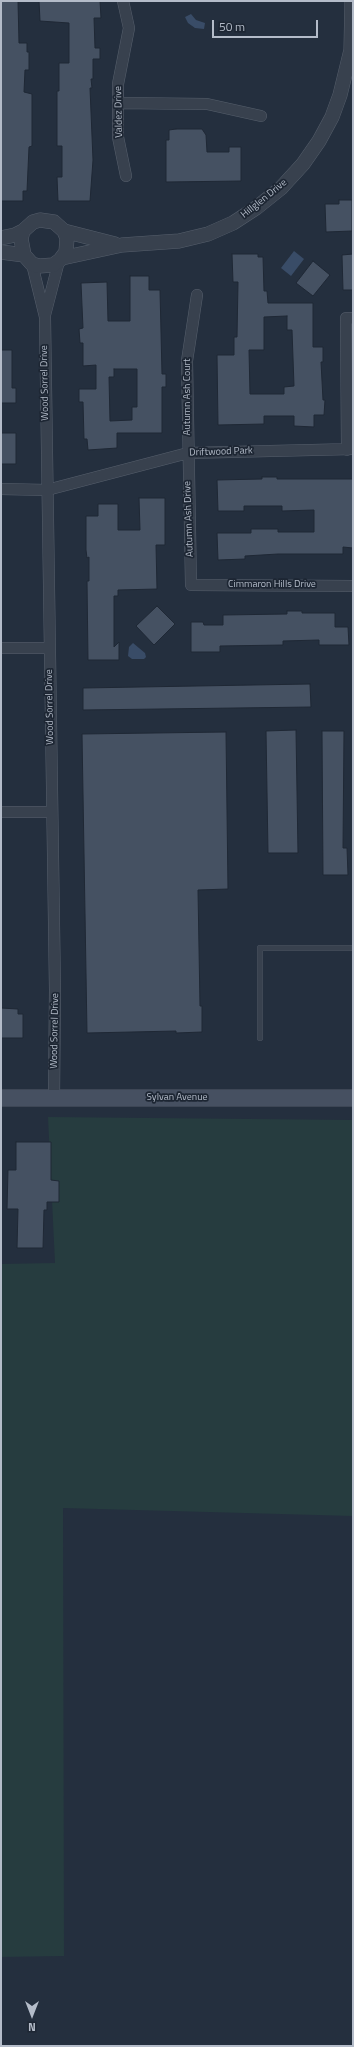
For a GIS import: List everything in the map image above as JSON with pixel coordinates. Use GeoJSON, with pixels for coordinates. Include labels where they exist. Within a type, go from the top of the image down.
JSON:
{"type":"FeatureCollection","features":[{"type":"Feature","properties":{"kind":"main road","name":"Sylvan Avenue"},"geometry":{"type":"LineString","coordinates":[[1,1098],[353,1098]]}},
{"type":"Feature","properties":{"kind":"street","name":"Valdez Drive"},"geometry":{"type":"LineString","coordinates":[[123,1],[129,28],[118,84],[118,137],[126,176]]}},
{"type":"Feature","properties":{"kind":"street","name":"Hillglen Drive"},"geometry":{"type":"LineString","coordinates":[[1,252],[28,259],[46,266],[60,260],[122,245],[178,241],[208,234],[233,222],[256,208],[281,188],[303,164],[319,141],[332,117],[340,95],[351,50],[352,1]]}},
{"type":"Feature","properties":{"kind":"street"},"geometry":{"type":"LineString","coordinates":[[118,104],[207,104],[261,116]]}},
{"type":"Feature","properties":{"kind":"street","name":"Hillglen Drive"},"geometry":{"type":"LineString","coordinates":[[1,238],[15,236],[23,232],[28,226],[40,220],[54,222],[64,231],[122,245]]}},
{"type":"Feature","properties":{"kind":"street"},"geometry":{"type":"LineString","coordinates":[[60,260],[67,245],[64,231]]}},
{"type":"Feature","properties":{"kind":"street"},"geometry":{"type":"LineString","coordinates":[[23,232],[20,239],[28,259]]}},
{"type":"Feature","properties":{"kind":"street","name":"Wood Sorrel Drive"},"geometry":{"type":"LineString","coordinates":[[28,259],[45,317]]}},
{"type":"Feature","properties":{"kind":"street","name":"Wood Sorrel Drive"},"geometry":{"type":"LineString","coordinates":[[54,1098],[55,990],[46,490],[45,317],[60,260]]}},
{"type":"Feature","properties":{"kind":"street","name":"Autumn Ash Court"},"geometry":{"type":"LineString","coordinates":[[188,453],[187,361],[197,295]]}},
{"type":"Feature","properties":{"kind":"street"},"geometry":{"type":"LineString","coordinates":[[350,318],[350,450]]}},
{"type":"Feature","properties":{"kind":"street","name":"Driftwood Park"},"geometry":{"type":"LineString","coordinates":[[1,490],[46,490],[188,453],[350,450]]}},
{"type":"Feature","properties":{"kind":"street","name":"Autumn Ash Drive"},"geometry":{"type":"LineString","coordinates":[[188,453],[191,585]]}},
{"type":"Feature","properties":{"kind":"street","name":"Cimmaron Hills Drive"},"geometry":{"type":"LineString","coordinates":[[191,585],[353,586]]}},
{"type":"Feature","properties":{"kind":"street"},"geometry":{"type":"LineString","coordinates":[[1,648],[49,648]]}},
{"type":"Feature","properties":{"kind":"street"},"geometry":{"type":"LineString","coordinates":[[1,812],[52,812]]}},
{"type":"Feature","properties":{"kind":"lane"},"geometry":{"type":"LineString","coordinates":[[260,1038],[260,948],[353,948]]}},
{"type":"Feature","properties":{"kind":"green space"},"geometry":{"type":"Polygon","coordinates":[[[48,1117],[353,1120],[353,1516],[63,1508],[64,1956],[1,1957],[1,1264],[55,1263],[48,1117]]]}},
{"type":"Feature","properties":{"kind":"water"},"geometry":{"type":"Polygon","coordinates":[[[191,14],[196,20],[205,23],[204,29],[195,28],[188,23],[185,17],[191,14]]]}},
{"type":"Feature","properties":{"kind":"water"},"geometry":{"type":"Polygon","coordinates":[[[294,251],[304,259],[291,276],[281,268],[294,251]]]}},
{"type":"Feature","properties":{"kind":"water"},"geometry":{"type":"Polygon","coordinates":[[[133,643],[145,653],[146,657],[144,659],[132,659],[128,656],[129,647],[133,643]]]}},
{"type":"Feature","properties":{"kind":"building"},"geometry":{"type":"Polygon","coordinates":[[[1,1],[18,1],[19,43],[27,43],[27,52],[29,52],[29,70],[25,70],[24,92],[32,94],[32,146],[29,147],[27,191],[23,191],[23,201],[1,201],[1,1]]]}},
{"type":"Feature","properties":{"kind":"building"},"geometry":{"type":"Polygon","coordinates":[[[39,1],[100,1],[101,18],[94,18],[95,48],[100,48],[100,59],[93,59],[93,79],[91,79],[92,88],[90,88],[93,160],[90,201],[58,201],[57,177],[62,177],[62,146],[57,146],[57,91],[59,91],[59,63],[69,63],[69,23],[40,21],[39,1]]]}},
{"type":"Feature","properties":{"kind":"building"},"geometry":{"type":"Polygon","coordinates":[[[202,129],[206,135],[207,152],[229,152],[229,147],[241,147],[241,181],[166,182],[166,140],[169,140],[169,130],[202,129]]]}},
{"type":"Feature","properties":{"kind":"building"},"geometry":{"type":"Polygon","coordinates":[[[339,200],[352,200],[352,231],[326,232],[325,204],[339,204],[339,200]]]}},
{"type":"Feature","properties":{"kind":"building"},"geometry":{"type":"Polygon","coordinates":[[[232,254],[258,254],[258,257],[263,257],[264,291],[267,291],[268,303],[313,303],[313,347],[323,347],[323,362],[321,362],[323,400],[325,400],[324,415],[314,415],[314,427],[294,426],[294,416],[264,416],[264,424],[218,425],[217,355],[234,355],[234,337],[237,337],[238,282],[233,282],[232,254]],[[287,316],[264,317],[264,350],[249,350],[250,394],[284,394],[284,387],[294,386],[292,330],[287,330],[287,316]]]}},
{"type":"Feature","properties":{"kind":"building"},"geometry":{"type":"Polygon","coordinates":[[[353,254],[353,290],[343,290],[342,255],[353,254]]]}},
{"type":"Feature","properties":{"kind":"building"},"geometry":{"type":"Polygon","coordinates":[[[313,261],[330,275],[313,296],[296,283],[313,261]]]}},
{"type":"Feature","properties":{"kind":"building"},"geometry":{"type":"Polygon","coordinates":[[[130,276],[149,276],[149,290],[160,290],[162,374],[166,374],[166,387],[162,387],[162,433],[117,433],[117,448],[88,450],[87,439],[84,439],[83,402],[79,402],[79,389],[96,389],[96,365],[83,366],[83,343],[80,343],[79,329],[83,328],[81,283],[107,282],[108,321],[130,321],[130,276]],[[114,369],[114,377],[109,377],[110,421],[132,420],[132,407],[137,407],[137,369],[114,369]]]}},
{"type":"Feature","properties":{"kind":"building"},"geometry":{"type":"Polygon","coordinates":[[[1,350],[12,350],[12,388],[16,388],[16,403],[1,403],[1,350]]]}},
{"type":"Feature","properties":{"kind":"building"},"geometry":{"type":"Polygon","coordinates":[[[1,433],[16,433],[16,464],[1,464],[1,433]]]}},
{"type":"Feature","properties":{"kind":"building"},"geometry":{"type":"Polygon","coordinates":[[[262,477],[277,477],[277,479],[353,479],[353,548],[343,547],[343,554],[278,554],[245,556],[245,559],[218,560],[217,533],[251,533],[251,529],[278,529],[278,532],[314,532],[314,510],[282,511],[282,506],[244,506],[244,511],[218,511],[217,480],[262,479],[262,477]]]}},
{"type":"Feature","properties":{"kind":"building"},"geometry":{"type":"Polygon","coordinates":[[[139,498],[165,498],[165,545],[156,545],[157,589],[118,590],[118,596],[114,596],[114,647],[119,642],[119,660],[88,660],[87,581],[89,581],[89,557],[87,558],[86,550],[86,516],[98,516],[98,504],[118,504],[118,530],[140,530],[139,498]]]}},
{"type":"Feature","properties":{"kind":"building"},"geometry":{"type":"Polygon","coordinates":[[[157,606],[175,624],[154,645],[136,626],[157,606]]]}},
{"type":"Feature","properties":{"kind":"building"},"geometry":{"type":"Polygon","coordinates":[[[287,611],[302,611],[302,613],[335,613],[335,627],[348,627],[349,645],[319,645],[319,640],[283,641],[283,645],[220,646],[220,652],[191,652],[191,622],[203,622],[204,625],[223,625],[223,615],[287,614],[287,611]]]}},
{"type":"Feature","properties":{"kind":"building"},"geometry":{"type":"Polygon","coordinates":[[[310,684],[311,707],[83,710],[83,688],[310,684]]]}},
{"type":"Feature","properties":{"kind":"building"},"geometry":{"type":"Polygon","coordinates":[[[296,730],[298,853],[268,853],[266,731],[296,730]]]}},
{"type":"Feature","properties":{"kind":"building"},"geometry":{"type":"Polygon","coordinates":[[[322,731],[344,731],[343,848],[347,848],[348,875],[323,875],[322,731]]]}},
{"type":"Feature","properties":{"kind":"building"},"geometry":{"type":"Polygon","coordinates":[[[226,732],[228,889],[198,890],[200,1006],[202,1006],[202,1032],[176,1033],[176,1031],[87,1033],[82,734],[226,732]]]}},
{"type":"Feature","properties":{"kind":"building"},"geometry":{"type":"Polygon","coordinates":[[[1,1008],[18,1009],[18,1014],[23,1014],[23,1038],[1,1038],[1,1008]]]}},
{"type":"Feature","properties":{"kind":"building"},"geometry":{"type":"Polygon","coordinates":[[[16,1142],[51,1142],[51,1180],[59,1181],[59,1202],[47,1202],[47,1210],[44,1210],[43,1248],[17,1248],[18,1209],[7,1209],[8,1170],[16,1170],[16,1142]]]}}]}
